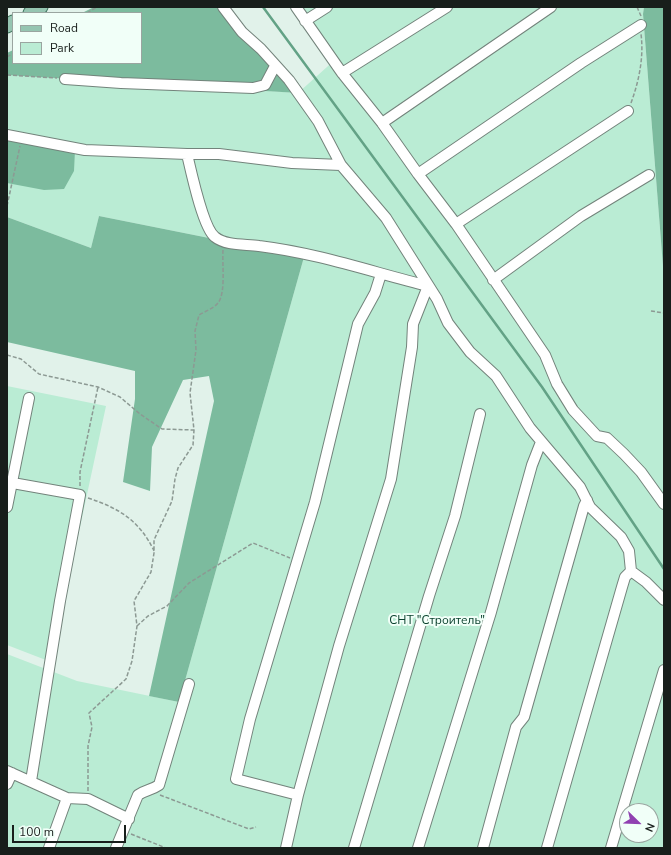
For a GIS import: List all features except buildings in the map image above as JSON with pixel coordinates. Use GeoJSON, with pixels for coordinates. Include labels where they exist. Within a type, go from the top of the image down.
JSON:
{"type":"FeatureCollection","features":[{"type":"Feature","properties":{"kind":"main road"},"geometry":{"type":"LineString","coordinates":[[32,12],[41,7]]}},
{"type":"Feature","properties":{"kind":"lane"},"geometry":{"type":"LineString","coordinates":[[223,7],[242,32],[261,49],[289,80],[318,121],[341,165],[386,218],[428,286],[448,323],[470,352],[496,376],[530,428],[580,488],[590,507],[621,537],[629,551],[631,571],[646,582],[664,600]]}},
{"type":"Feature","properties":{"kind":"lane"},"geometry":{"type":"LineString","coordinates":[[296,7],[342,73],[382,123],[456,224],[545,355],[558,384],[573,410],[597,436],[607,438],[624,454],[641,472],[664,504]]}},
{"type":"Feature","properties":{"kind":"lane"},"geometry":{"type":"LineString","coordinates":[[305,21],[327,7]]}},
{"type":"Feature","properties":{"kind":"lane"},"geometry":{"type":"LineString","coordinates":[[342,73],[447,7]]}},
{"type":"Feature","properties":{"kind":"lane"},"geometry":{"type":"LineString","coordinates":[[382,123],[551,7]]}},
{"type":"Feature","properties":{"kind":"lane"},"geometry":{"type":"LineString","coordinates":[[418,174],[581,63],[641,25]]}},
{"type":"Feature","properties":{"kind":"lane"},"geometry":{"type":"LineString","coordinates":[[65,79],[121,83],[254,88],[265,85],[275,66]]}},
{"type":"Feature","properties":{"kind":"lane"},"geometry":{"type":"LineString","coordinates":[[456,224],[628,111]]}},
{"type":"Feature","properties":{"kind":"lane"},"geometry":{"type":"LineString","coordinates":[[7,135],[44,141],[60,147],[85,150],[219,154],[292,163],[341,165]]}},
{"type":"Feature","properties":{"kind":"lane"},"geometry":{"type":"LineString","coordinates":[[186,154],[207,225],[214,237],[224,242],[285,249],[364,268],[428,286]]}},
{"type":"Feature","properties":{"kind":"lane"},"geometry":{"type":"LineString","coordinates":[[493,280],[581,216],[649,175]]}},
{"type":"Feature","properties":{"kind":"lane"},"geometry":{"type":"LineString","coordinates":[[298,795],[236,779],[250,719],[298,561],[327,456],[358,324],[375,293],[381,274]]}},
{"type":"Feature","properties":{"kind":"lane"},"geometry":{"type":"LineString","coordinates":[[286,848],[298,795],[339,646],[391,479],[412,347],[413,324],[428,286]]}},
{"type":"Feature","properties":{"kind":"lane"},"geometry":{"type":"LineString","coordinates":[[7,507],[10,483],[29,398]]}},
{"type":"Feature","properties":{"kind":"lane"},"geometry":{"type":"LineString","coordinates":[[354,848],[429,596],[455,516],[480,414]]}},
{"type":"Feature","properties":{"kind":"lane"},"geometry":{"type":"LineString","coordinates":[[418,848],[491,612],[532,465],[541,442]]}},
{"type":"Feature","properties":{"kind":"lane"},"geometry":{"type":"LineString","coordinates":[[10,483],[80,496],[60,601],[32,781]]}},
{"type":"Feature","properties":{"kind":"lane"},"geometry":{"type":"LineString","coordinates":[[483,848],[516,727],[524,717],[584,506],[587,500]]}},
{"type":"Feature","properties":{"kind":"lane"},"geometry":{"type":"LineString","coordinates":[[547,848],[625,577],[631,571]]}},
{"type":"Feature","properties":{"kind":"lane"},"geometry":{"type":"LineString","coordinates":[[611,848],[664,670]]}},
{"type":"Feature","properties":{"kind":"lane"},"geometry":{"type":"LineString","coordinates":[[116,848],[138,795],[144,791],[152,790],[159,785],[189,684]]}},
{"type":"Feature","properties":{"kind":"lane"},"geometry":{"type":"LineString","coordinates":[[7,784],[9,772],[68,798],[88,799],[129,819]]}},
{"type":"Feature","properties":{"kind":"lane"},"geometry":{"type":"LineString","coordinates":[[49,848],[68,798]]}},
{"type":"Feature","properties":{"kind":"path"},"geometry":{"type":"LineString","coordinates":[[628,111],[635,91],[643,46],[641,25],[642,17],[637,7]]}},
{"type":"Feature","properties":{"kind":"path"},"geometry":{"type":"LineString","coordinates":[[7,75],[65,79]]}},
{"type":"Feature","properties":{"kind":"path"},"geometry":{"type":"LineString","coordinates":[[7,206],[22,138]]}},
{"type":"Feature","properties":{"kind":"path"},"geometry":{"type":"LineString","coordinates":[[88,799],[87,772],[92,727],[89,713],[126,679],[132,661],[137,626],[134,601],[151,572],[154,553],[154,540],[172,501],[178,468],[193,445],[194,430],[190,393],[196,350],[195,331],[199,315],[218,303],[224,288],[222,268],[224,242]]}},
{"type":"Feature","properties":{"kind":"path"},"geometry":{"type":"LineString","coordinates":[[652,311],[664,313]]}},
{"type":"Feature","properties":{"kind":"path"},"geometry":{"type":"LineString","coordinates":[[7,355],[21,359],[39,374],[98,387],[120,397],[140,414],[162,429],[194,430]]}},
{"type":"Feature","properties":{"kind":"path"},"geometry":{"type":"LineString","coordinates":[[98,387],[80,472],[80,496],[108,505],[129,518],[146,535],[154,553]]}},
{"type":"Feature","properties":{"kind":"path"},"geometry":{"type":"LineString","coordinates":[[137,626],[148,616],[167,606],[188,583],[253,543],[298,561]]}},
{"type":"Feature","properties":{"kind":"path"},"geometry":{"type":"LineString","coordinates":[[152,790],[155,793],[249,829],[256,827]]}},
{"type":"Feature","properties":{"kind":"path"},"geometry":{"type":"LineString","coordinates":[[124,831],[166,848]]}},
{"type":"Feature","properties":{"kind":"green space"},"geometry":{"type":"Polygon","coordinates":[[[94,7],[228,7],[298,93],[7,75],[7,53],[12,50],[12,64],[142,64],[142,12],[84,12],[94,7]]]}},
{"type":"Feature","properties":{"kind":"green space","name":"СНТ \"Строитель\""},"geometry":{"type":"Polygon","coordinates":[[[302,7],[644,7],[643,14],[664,279],[664,848],[7,848],[7,654],[77,681],[179,702],[304,257],[99,216],[91,248],[7,217],[7,73],[298,93],[337,58],[302,7]]]}},
{"type":"Feature","properties":{"kind":"green space"},"geometry":{"type":"Polygon","coordinates":[[[644,7],[664,7],[664,279],[643,14],[644,7]]]}},
{"type":"Feature","properties":{"kind":"green space"},"geometry":{"type":"Polygon","coordinates":[[[7,136],[75,150],[74,171],[64,189],[44,190],[7,183],[7,136]]]}},
{"type":"Feature","properties":{"kind":"green space"},"geometry":{"type":"Polygon","coordinates":[[[99,216],[304,257],[179,702],[149,696],[214,401],[209,376],[183,380],[152,447],[150,491],[123,482],[135,399],[135,371],[7,342],[7,217],[91,248],[99,216]]]}},
{"type":"Feature","properties":{"kind":"green space"},"geometry":{"type":"Polygon","coordinates":[[[7,386],[106,406],[51,662],[7,645],[7,386]]]}},
{"type":"Feature","properties":{"kind":"waterway"},"geometry":{"type":"LineString","coordinates":[[263,7],[542,387],[664,569]]}}]}
